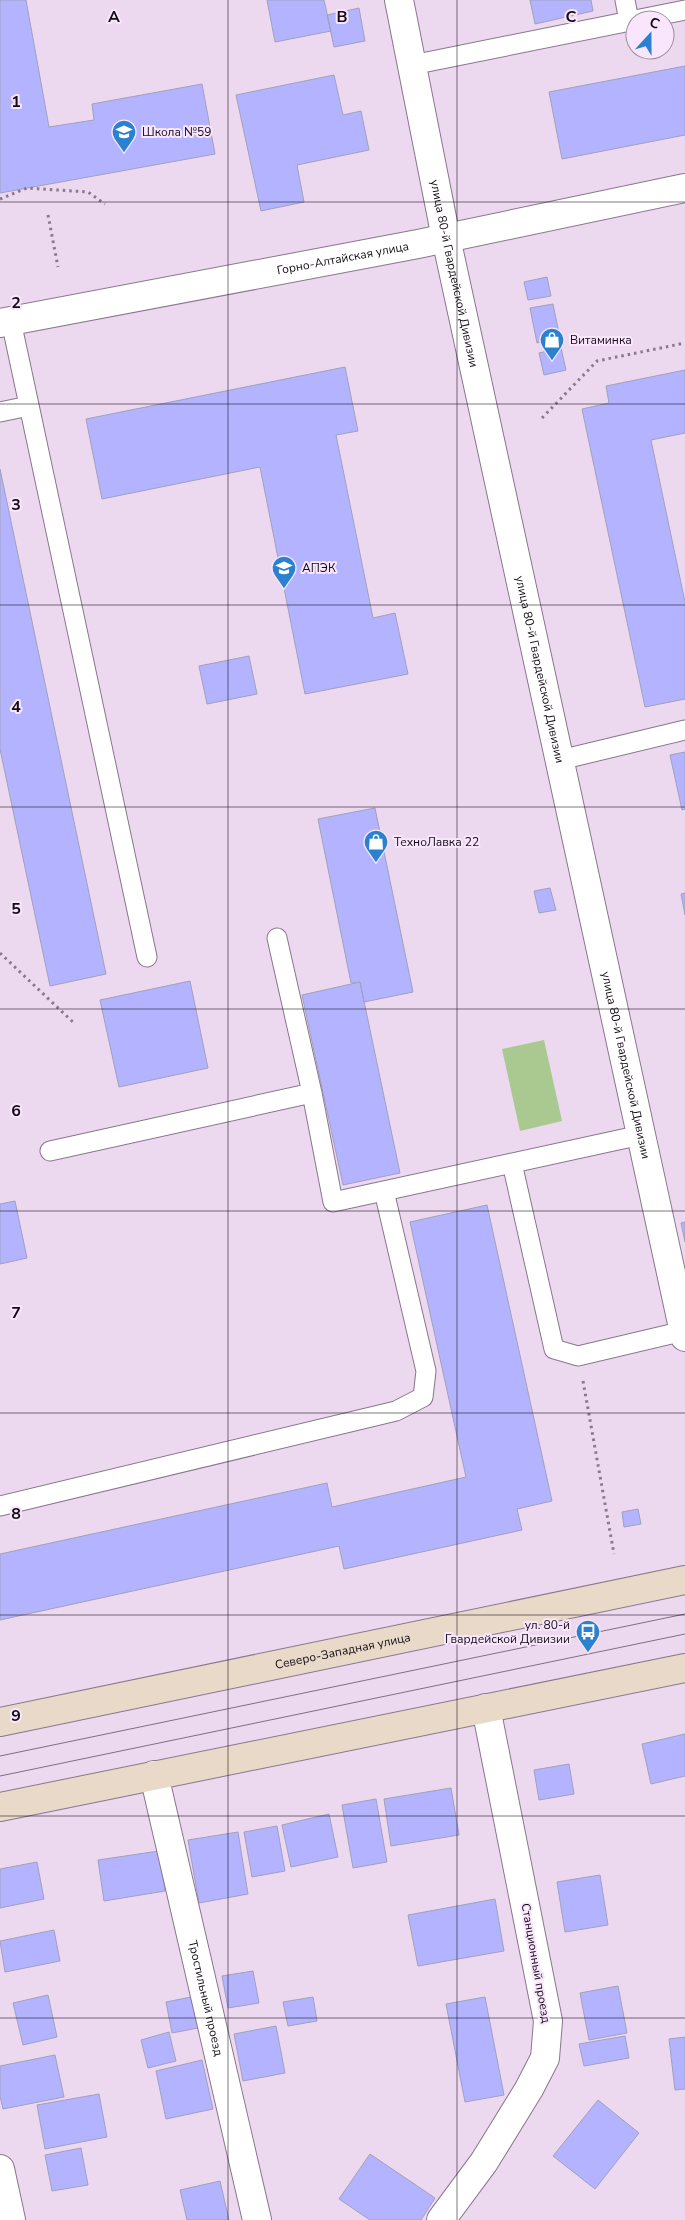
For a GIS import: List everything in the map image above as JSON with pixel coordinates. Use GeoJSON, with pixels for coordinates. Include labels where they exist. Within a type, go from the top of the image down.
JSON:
{"type":"FeatureCollection","features":[{"type":"Feature","properties":{"kind":"main road","name":"Северо-Западная улица"},"geometry":{"type":"LineString","coordinates":[[0,1722],[685,1580]]}},
{"type":"Feature","properties":{"kind":"main road"},"geometry":{"type":"LineString","coordinates":[[0,1807],[685,1668]]}},
{"type":"Feature","properties":{"kind":"street","name":"улица 80-й Гвардейской Дивизии"},"geometry":{"type":"LineString","coordinates":[[399,0],[446,238],[684,1334]]}},
{"type":"Feature","properties":{"kind":"street","name":"Горно-Алтайская улица"},"geometry":{"type":"LineString","coordinates":[[5,322],[446,238],[685,188]]}},
{"type":"Feature","properties":{"kind":"street","name":"Станционный проезд"},"geometry":{"type":"LineString","coordinates":[[441,2220],[484,2162],[529,2089],[545,2058],[548,2021],[486,1708]]}},
{"type":"Feature","properties":{"kind":"street","name":"Тростильный проезд"},"geometry":{"type":"LineString","coordinates":[[154,1775],[258,2220]]}},
{"type":"Feature","properties":{"kind":"street"},"geometry":{"type":"LineString","coordinates":[[0,2168],[11,2220]]}},
{"type":"Feature","properties":{"kind":"lane"},"geometry":{"type":"LineString","coordinates":[[412,65],[625,21]]}},
{"type":"Feature","properties":{"kind":"lane"},"geometry":{"type":"LineString","coordinates":[[5,322],[29,406],[147,957]]}},
{"type":"Feature","properties":{"kind":"lane"},"geometry":{"type":"LineString","coordinates":[[0,412],[29,406]]}},
{"type":"Feature","properties":{"kind":"lane"},"geometry":{"type":"LineString","coordinates":[[560,760],[685,730]]}},
{"type":"Feature","properties":{"kind":"lane"},"geometry":{"type":"LineString","coordinates":[[277,938],[312,1093],[333,1202],[641,1135]]}},
{"type":"Feature","properties":{"kind":"lane"},"geometry":{"type":"LineString","coordinates":[[50,1151],[312,1093]]}},
{"type":"Feature","properties":{"kind":"lane"},"geometry":{"type":"LineString","coordinates":[[512,1163],[554,1349],[578,1356],[684,1334]]}},
{"type":"Feature","properties":{"kind":"lane"},"geometry":{"type":"LineString","coordinates":[[0,1506],[396,1411],[423,1397],[426,1371],[384,1191]]}},
{"type":"Feature","properties":{"kind":"path"},"geometry":{"type":"LineString","coordinates":[[0,199],[27,188],[88,192],[105,204]]}},
{"type":"Feature","properties":{"kind":"path"},"geometry":{"type":"LineString","coordinates":[[48,215],[58,266]]}},
{"type":"Feature","properties":{"kind":"path"},"geometry":{"type":"LineString","coordinates":[[542,418],[597,362],[685,343]]}},
{"type":"Feature","properties":{"kind":"path"},"geometry":{"type":"LineString","coordinates":[[0,953],[74,1023]]}},
{"type":"Feature","properties":{"kind":"path"},"geometry":{"type":"LineString","coordinates":[[578,1356],[614,1554]]}},
{"type":"Feature","properties":{"kind":"green space"},"geometry":{"type":"Polygon","coordinates":[[[544,1040],[562,1121],[520,1131],[502,1049],[544,1040]]]}},
{"type":"Feature","properties":{"kind":"building"},"geometry":{"type":"Polygon","coordinates":[[[0,0],[26,0],[49,127],[94,120],[92,104],[202,84],[215,154],[0,193],[0,0]]]}},
{"type":"Feature","properties":{"kind":"building"},"geometry":{"type":"Polygon","coordinates":[[[267,0],[324,0],[331,31],[275,42],[267,0]]]}},
{"type":"Feature","properties":{"kind":"building"},"geometry":{"type":"Polygon","coordinates":[[[530,0],[591,0],[593,11],[535,24],[530,0]]]}},
{"type":"Feature","properties":{"kind":"building"},"geometry":{"type":"Polygon","coordinates":[[[359,8],[365,41],[334,47],[327,15],[359,8]]]}},
{"type":"Feature","properties":{"kind":"building"},"geometry":{"type":"Polygon","coordinates":[[[685,66],[685,135],[562,159],[549,92],[685,66]]]}},
{"type":"Feature","properties":{"kind":"building"},"geometry":{"type":"Polygon","coordinates":[[[334,75],[343,115],[361,111],[369,150],[297,165],[304,202],[261,211],[236,95],[334,75]]]}},
{"type":"Feature","properties":{"kind":"building"},"geometry":{"type":"Polygon","coordinates":[[[547,277],[551,296],[528,300],[524,282],[547,277]]]}},
{"type":"Feature","properties":{"kind":"building"},"geometry":{"type":"Polygon","coordinates":[[[553,304],[560,338],[537,343],[530,308],[553,304]]]}},
{"type":"Feature","properties":{"kind":"building","name":"Витаминка"},"geometry":{"type":"Polygon","coordinates":[[[561,348],[566,370],[544,375],[539,353],[561,348]]]}},
{"type":"Feature","properties":{"kind":"building"},"geometry":{"type":"Polygon","coordinates":[[[345,367],[358,431],[336,435],[373,618],[395,613],[408,674],[305,694],[260,467],[102,499],[86,419],[345,367]]]}},
{"type":"Feature","properties":{"kind":"building"},"geometry":{"type":"Polygon","coordinates":[[[685,370],[685,433],[651,440],[685,602],[685,699],[645,707],[582,409],[609,403],[606,386],[685,370]]]}},
{"type":"Feature","properties":{"kind":"building"},"geometry":{"type":"Polygon","coordinates":[[[0,469],[106,974],[50,986],[0,749],[0,469]]]}},
{"type":"Feature","properties":{"kind":"building"},"geometry":{"type":"Polygon","coordinates":[[[249,656],[257,694],[207,704],[199,666],[249,656]]]}},
{"type":"Feature","properties":{"kind":"building"},"geometry":{"type":"Polygon","coordinates":[[[685,752],[685,809],[682,810],[670,755],[685,752]]]}},
{"type":"Feature","properties":{"kind":"building"},"geometry":{"type":"Polygon","coordinates":[[[375,808],[413,992],[364,1002],[360,982],[351,983],[318,819],[375,808]]]}},
{"type":"Feature","properties":{"kind":"building"},"geometry":{"type":"Polygon","coordinates":[[[550,888],[556,910],[539,913],[534,891],[550,888]]]}},
{"type":"Feature","properties":{"kind":"building"},"geometry":{"type":"Polygon","coordinates":[[[685,893],[685,915],[681,894],[685,893]]]}},
{"type":"Feature","properties":{"kind":"building"},"geometry":{"type":"Polygon","coordinates":[[[190,981],[208,1068],[119,1087],[100,1000],[190,981]]]}},
{"type":"Feature","properties":{"kind":"building"},"geometry":{"type":"Polygon","coordinates":[[[360,982],[400,1173],[343,1185],[302,995],[360,982]]]}},
{"type":"Feature","properties":{"kind":"building"},"geometry":{"type":"Polygon","coordinates":[[[15,1201],[27,1258],[0,1264],[0,1204],[15,1201]]]}},
{"type":"Feature","properties":{"kind":"building"},"geometry":{"type":"Polygon","coordinates":[[[487,1205],[552,1501],[517,1509],[522,1530],[344,1569],[339,1546],[0,1620],[0,1554],[327,1483],[332,1507],[466,1477],[410,1222],[487,1205]]]}},
{"type":"Feature","properties":{"kind":"building"},"geometry":{"type":"Polygon","coordinates":[[[685,1222],[685,1242],[681,1223],[685,1222]]]}},
{"type":"Feature","properties":{"kind":"building"},"geometry":{"type":"Polygon","coordinates":[[[638,1509],[641,1524],[624,1527],[622,1512],[638,1509]]]}},
{"type":"Feature","properties":{"kind":"building"},"geometry":{"type":"Polygon","coordinates":[[[685,1734],[685,1776],[651,1784],[642,1744],[685,1734]]]}},
{"type":"Feature","properties":{"kind":"building"},"geometry":{"type":"Polygon","coordinates":[[[569,1764],[574,1794],[539,1800],[534,1770],[569,1764]]]}},
{"type":"Feature","properties":{"kind":"building"},"geometry":{"type":"Polygon","coordinates":[[[451,1788],[459,1835],[391,1846],[384,1799],[451,1788]]]}},
{"type":"Feature","properties":{"kind":"building"},"geometry":{"type":"Polygon","coordinates":[[[376,1799],[387,1862],[353,1868],[342,1805],[376,1799]]]}},
{"type":"Feature","properties":{"kind":"building"},"geometry":{"type":"Polygon","coordinates":[[[329,1814],[338,1857],[291,1867],[282,1825],[329,1814]]]}},
{"type":"Feature","properties":{"kind":"building"},"geometry":{"type":"Polygon","coordinates":[[[277,1826],[285,1871],[252,1877],[244,1832],[277,1826]]]}},
{"type":"Feature","properties":{"kind":"building"},"geometry":{"type":"Polygon","coordinates":[[[238,1832],[248,1894],[199,1903],[188,1840],[238,1832]]]}},
{"type":"Feature","properties":{"kind":"building"},"geometry":{"type":"Polygon","coordinates":[[[159,1851],[165,1891],[104,1901],[98,1860],[159,1851]]]}},
{"type":"Feature","properties":{"kind":"building"},"geometry":{"type":"Polygon","coordinates":[[[37,1862],[44,1899],[0,1908],[0,1869],[37,1862]]]}},
{"type":"Feature","properties":{"kind":"building"},"geometry":{"type":"Polygon","coordinates":[[[600,1875],[608,1925],[565,1932],[557,1882],[600,1875]]]}},
{"type":"Feature","properties":{"kind":"building"},"geometry":{"type":"Polygon","coordinates":[[[495,1899],[504,1951],[418,1966],[408,1915],[495,1899]]]}},
{"type":"Feature","properties":{"kind":"building"},"geometry":{"type":"Polygon","coordinates":[[[54,1930],[60,1961],[5,1972],[0,1941],[54,1930]]]}},
{"type":"Feature","properties":{"kind":"building"},"geometry":{"type":"Polygon","coordinates":[[[253,1971],[259,2003],[228,2008],[222,1976],[253,1971]]]}},
{"type":"Feature","properties":{"kind":"building"},"geometry":{"type":"Polygon","coordinates":[[[618,1986],[627,2033],[589,2040],[580,1993],[618,1986]]]}},
{"type":"Feature","properties":{"kind":"building"},"geometry":{"type":"Polygon","coordinates":[[[48,1995],[57,2037],[23,2045],[13,2003],[48,1995]]]}},
{"type":"Feature","properties":{"kind":"building"},"geometry":{"type":"Polygon","coordinates":[[[196,1996],[203,2027],[172,2033],[166,2002],[196,1996]]]}},
{"type":"Feature","properties":{"kind":"building"},"geometry":{"type":"Polygon","coordinates":[[[313,1997],[317,2021],[288,2026],[283,2002],[313,1997]]]}},
{"type":"Feature","properties":{"kind":"building"},"geometry":{"type":"Polygon","coordinates":[[[485,1997],[504,2095],[465,2102],[446,2004],[485,1997]]]}},
{"type":"Feature","properties":{"kind":"building"},"geometry":{"type":"Polygon","coordinates":[[[276,2026],[285,2073],[243,2081],[234,2034],[276,2026]]]}},
{"type":"Feature","properties":{"kind":"building"},"geometry":{"type":"Polygon","coordinates":[[[169,2032],[176,2061],[148,2068],[141,2040],[169,2032]]]}},
{"type":"Feature","properties":{"kind":"building"},"geometry":{"type":"Polygon","coordinates":[[[625,2036],[629,2058],[584,2066],[579,2044],[625,2036]]]}},
{"type":"Feature","properties":{"kind":"building"},"geometry":{"type":"Polygon","coordinates":[[[685,2037],[685,2089],[675,2090],[669,2039],[685,2037]]]}},
{"type":"Feature","properties":{"kind":"building"},"geometry":{"type":"Polygon","coordinates":[[[55,2055],[64,2097],[3,2109],[0,2096],[0,2066],[55,2055]]]}},
{"type":"Feature","properties":{"kind":"building"},"geometry":{"type":"Polygon","coordinates":[[[202,2060],[213,2109],[166,2119],[156,2071],[202,2060]]]}},
{"type":"Feature","properties":{"kind":"building"},"geometry":{"type":"Polygon","coordinates":[[[99,2094],[107,2137],[45,2149],[37,2105],[99,2094]]]}},
{"type":"Feature","properties":{"kind":"building"},"geometry":{"type":"Polygon","coordinates":[[[598,2100],[639,2133],[595,2189],[553,2156],[598,2100]]]}},
{"type":"Feature","properties":{"kind":"building"},"geometry":{"type":"Polygon","coordinates":[[[81,2148],[88,2185],[52,2191],[45,2155],[81,2148]]]}},
{"type":"Feature","properties":{"kind":"building"},"geometry":{"type":"Polygon","coordinates":[[[370,2154],[435,2198],[421,2220],[370,2220],[339,2199],[370,2154]]]}},
{"type":"Feature","properties":{"kind":"building"},"geometry":{"type":"Polygon","coordinates":[[[220,2181],[229,2220],[187,2220],[180,2190],[220,2181]]]}},
{"type":"Feature","properties":{"kind":"tram line"},"geometry":{"type":"LineString","coordinates":[[0,1756],[685,1614]]}},
{"type":"Feature","properties":{"kind":"tram line"},"geometry":{"type":"LineString","coordinates":[[0,1776],[685,1634]]}},
{"type":"Feature","properties":{"kind":"place","name":"Школа №59"},"geometry":{"type":"Point","coordinates":[124,153]}},
{"type":"Feature","properties":{"kind":"place","name":"Витаминка"},"geometry":{"type":"Point","coordinates":[552,361]}},
{"type":"Feature","properties":{"kind":"place","name":"АПЭК"},"geometry":{"type":"Point","coordinates":[284,589]}},
{"type":"Feature","properties":{"kind":"place","name":"ТехноЛавка 22"},"geometry":{"type":"Point","coordinates":[376,863]}},
{"type":"Feature","properties":{"kind":"place","name":"ул. 80-й Гвардейской Дивизии"},"geometry":{"type":"Point","coordinates":[588,1653]}}]}
